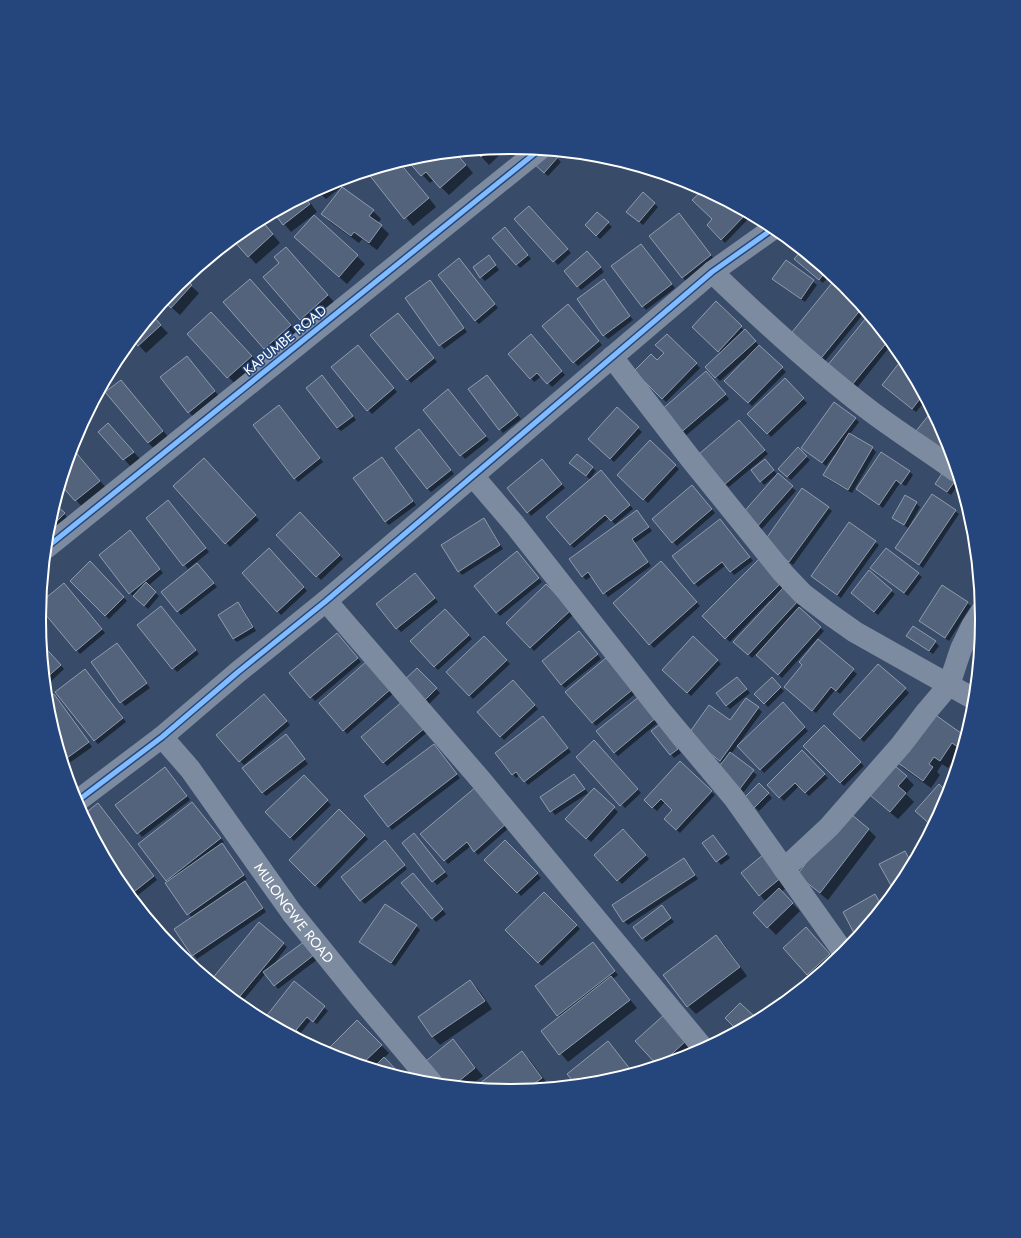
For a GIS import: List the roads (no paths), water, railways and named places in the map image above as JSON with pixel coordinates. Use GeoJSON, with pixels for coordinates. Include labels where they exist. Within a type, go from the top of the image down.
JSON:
{"type":"FeatureCollection","features":[{"type":"Feature","properties":{"kind":"street","name":"KAPUMBE ROAD"},"geometry":{"type":"LineString","coordinates":[[53,543],[286,356],[533,155]]}},
{"type":"Feature","properties":{"kind":"street"},"geometry":{"type":"LineString","coordinates":[[81,798],[162,737],[326,601],[712,272],[768,232]]}},
{"type":"Feature","properties":{"kind":"street"},"geometry":{"type":"LineString","coordinates":[[712,272],[743,302],[833,381],[873,413],[948,465]]}},
{"type":"Feature","properties":{"kind":"street"},"geometry":{"type":"LineString","coordinates":[[612,357],[690,458],[762,545],[783,573],[803,594],[855,632],[968,696]]}},
{"type":"Feature","properties":{"kind":"street"},"geometry":{"type":"LineString","coordinates":[[474,476],[515,525],[661,711],[734,798],[839,947]]}},
{"type":"Feature","properties":{"kind":"street"},"geometry":{"type":"LineString","coordinates":[[326,601],[480,779],[699,1043]]}},
{"type":"Feature","properties":{"kind":"street"},"geometry":{"type":"LineString","coordinates":[[784,869],[829,827],[901,745],[949,684],[961,649],[975,621]]}},
{"type":"Feature","properties":{"kind":"street","name":"MULONGWE ROAD"},"geometry":{"type":"LineString","coordinates":[[162,737],[190,770],[292,913],[426,1076]]}}]}
